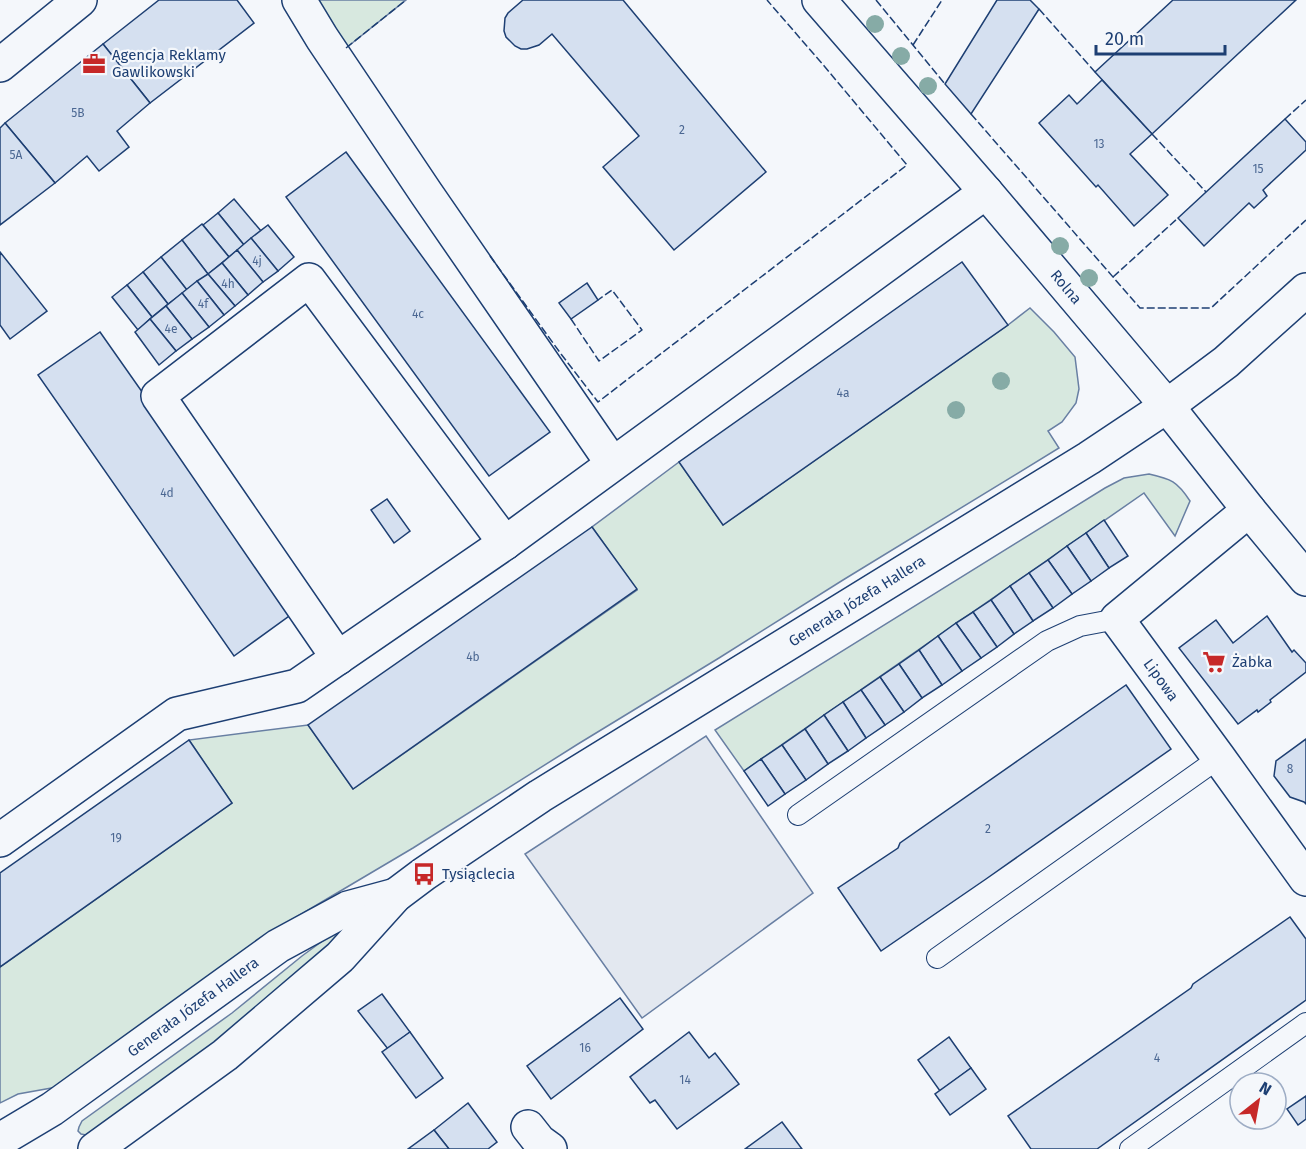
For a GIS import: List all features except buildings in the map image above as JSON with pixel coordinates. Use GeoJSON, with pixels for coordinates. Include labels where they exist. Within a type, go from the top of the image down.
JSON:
{"type":"FeatureCollection","features":[{"type":"Feature","properties":{"kind":"street"},"geometry":{"type":"LineString","coordinates":[[0,65],[80,0]]}},
{"type":"Feature","properties":{"kind":"street"},"geometry":{"type":"LineString","coordinates":[[299,0],[322,38],[612,464]]}},
{"type":"Feature","properties":{"kind":"street","name":"Rolna"},"geometry":{"type":"LineString","coordinates":[[819,0],[986,192],[1167,406],[1306,579]]}},
{"type":"Feature","properties":{"kind":"street"},"geometry":{"type":"LineString","coordinates":[[0,840],[177,714],[297,686],[505,543],[986,192]]}},
{"type":"Feature","properties":{"kind":"street"},"geometry":{"type":"LineString","coordinates":[[338,658],[158,396],[309,280],[505,543]]}},
{"type":"Feature","properties":{"kind":"street","name":"Generała Józefa Hallera"},"geometry":{"type":"LineString","coordinates":[[95,1149],[225,1055],[340,957],[396,895],[424,874],[540,796],[1089,458],[1167,406],[1226,362],[1306,290]]}},
{"type":"Feature","properties":{"kind":"street"},"geometry":{"type":"LineString","coordinates":[[1117,619],[1249,510]]}},
{"type":"Feature","properties":{"kind":"street","name":"Lipowa"},"geometry":{"type":"LineString","coordinates":[[1117,619],[1306,879]]}},
{"type":"Feature","properties":{"kind":"street","name":"Generała Józefa Hallera"},"geometry":{"type":"LineString","coordinates":[[0,1140],[52,1109],[278,946],[348,908],[396,895]]}},
{"type":"Feature","properties":{"kind":"lane"},"geometry":{"type":"LineString","coordinates":[[798,815],[1047,641],[1080,626],[1117,619]]}},
{"type":"Feature","properties":{"kind":"lane"},"geometry":{"type":"LineString","coordinates":[[937,958],[1219,758]]}},
{"type":"Feature","properties":{"kind":"lane"},"geometry":{"type":"LineString","coordinates":[[1130,1149],[1306,1023]]}},
{"type":"Feature","properties":{"kind":"shaded area"},"geometry":{"type":"Polygon","coordinates":[[[317,0],[406,0],[346,48],[317,0]]]}},
{"type":"Feature","properties":{"kind":"shaded area"},"geometry":{"type":"Polygon","coordinates":[[[1030,308],[1075,357],[1079,389],[1076,403],[1062,422],[1048,431],[1059,448],[413,848],[288,922],[57,1087],[18,1094],[0,1103],[0,967],[232,803],[189,740],[308,725],[353,789],[637,590],[592,527],[679,462],[723,525],[1030,308]]]}},
{"type":"Feature","properties":{"kind":"shaded area"},"geometry":{"type":"Polygon","coordinates":[[[1149,474],[1173,482],[1190,501],[1175,536],[1144,493],[744,771],[715,730],[1105,488],[1124,478],[1149,474]]]}},
{"type":"Feature","properties":{"kind":"shaded area"},"geometry":{"type":"Polygon","coordinates":[[[706,736],[813,893],[642,1018],[525,854],[706,736]]]}},
{"type":"Feature","properties":{"kind":"shaded area"},"geometry":{"type":"Polygon","coordinates":[[[351,920],[355,926],[214,1044],[86,1135],[78,1131],[82,1121],[232,1013],[302,956],[351,920]]]}},
{"type":"Feature","properties":{"kind":"fence"},"geometry":{"type":"LineString","coordinates":[[346,48],[406,0]]}},
{"type":"Feature","properties":{"kind":"fence"},"geometry":{"type":"LineString","coordinates":[[490,256],[598,402],[907,165],[767,0]]}},
{"type":"Feature","properties":{"kind":"fence"},"geometry":{"type":"LineString","coordinates":[[876,0],[945,84]]}},
{"type":"Feature","properties":{"kind":"fence"},"geometry":{"type":"LineString","coordinates":[[913,45],[942,0]]}},
{"type":"Feature","properties":{"kind":"fence"},"geometry":{"type":"LineString","coordinates":[[1039,9],[1095,72]]}},
{"type":"Feature","properties":{"kind":"fence"},"geometry":{"type":"LineString","coordinates":[[1285,119],[1306,100]]}},
{"type":"Feature","properties":{"kind":"fence"},"geometry":{"type":"LineString","coordinates":[[971,114],[1140,308],[1211,308],[1306,220]]}},
{"type":"Feature","properties":{"kind":"fence"},"geometry":{"type":"LineString","coordinates":[[1152,134],[1206,192]]}},
{"type":"Feature","properties":{"kind":"fence"},"geometry":{"type":"LineString","coordinates":[[1113,277],[1178,218]]}},
{"type":"Feature","properties":{"kind":"fence"},"geometry":{"type":"LineString","coordinates":[[571,319],[599,361],[642,330],[612,290],[598,300]]}},
{"type":"Feature","properties":{"kind":"place","name":"Agencja Reklamy Gawlikowski"},"geometry":{"type":"Point","coordinates":[94,64]}},
{"type":"Feature","properties":{"kind":"place","name":"Żabka"},"geometry":{"type":"Point","coordinates":[1214,662]}},
{"type":"Feature","properties":{"kind":"place","name":"Tysiąclecia"},"geometry":{"type":"Point","coordinates":[424,874]}}]}
